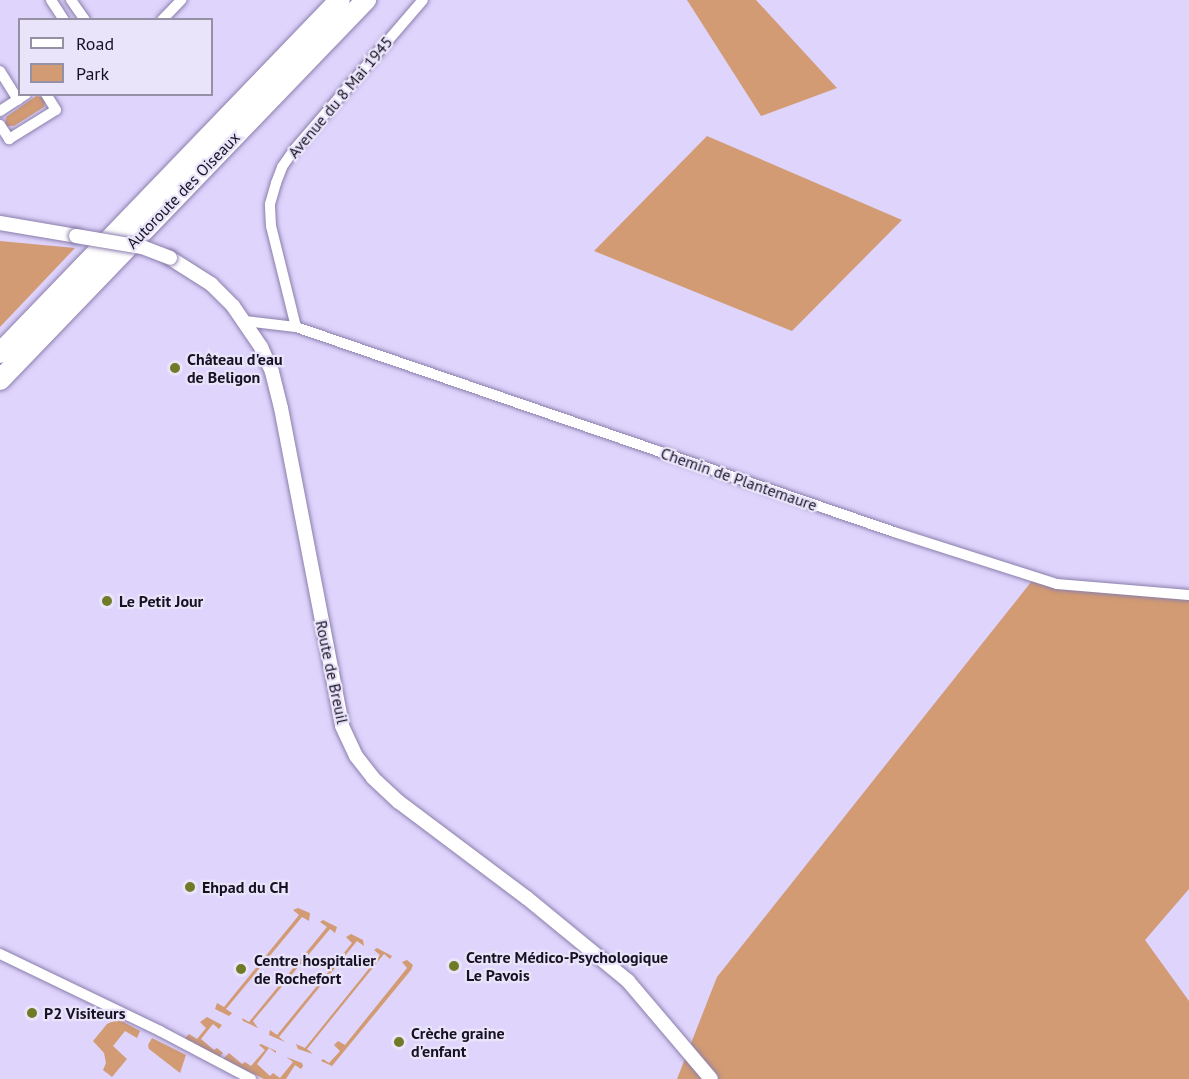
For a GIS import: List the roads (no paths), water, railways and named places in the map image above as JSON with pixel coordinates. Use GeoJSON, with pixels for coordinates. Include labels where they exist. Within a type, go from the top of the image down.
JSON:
{"type":"FeatureCollection","features":[{"type":"Feature","properties":{"kind":"highway","name":"Autoroute des Oiseaux"},"geometry":{"type":"LineString","coordinates":[[0,353],[340,0]]}},
{"type":"Feature","properties":{"kind":"highway","name":"Autoroute des Oiseaux"},"geometry":{"type":"LineString","coordinates":[[0,380],[366,0]]}},
{"type":"Feature","properties":{"kind":"street"},"geometry":{"type":"LineString","coordinates":[[51,0],[63,18]]}},
{"type":"Feature","properties":{"kind":"street"},"geometry":{"type":"LineString","coordinates":[[71,0],[84,18]]}},
{"type":"Feature","properties":{"kind":"street"},"geometry":{"type":"LineString","coordinates":[[164,18],[181,0]]}},
{"type":"Feature","properties":{"kind":"street","name":"Avenue du 8 Mai 1945"},"geometry":{"type":"LineString","coordinates":[[296,327],[292,302],[275,249],[271,226],[270,204],[282,167],[423,0]]}},
{"type":"Feature","properties":{"kind":"street"},"geometry":{"type":"LineString","coordinates":[[0,71],[18,92]]}},
{"type":"Feature","properties":{"kind":"street"},"geometry":{"type":"LineString","coordinates":[[0,125],[9,139],[56,110],[47,96]]}},
{"type":"Feature","properties":{"kind":"street"},"geometry":{"type":"LineString","coordinates":[[0,111],[22,97]]}},
{"type":"Feature","properties":{"kind":"street","name":"Route de Breuil"},"geometry":{"type":"LineString","coordinates":[[0,223],[134,245],[170,258],[212,284],[245,321],[261,347],[279,399],[342,726],[356,756],[373,778],[399,802],[527,898],[628,981],[711,1079]]}},
{"type":"Feature","properties":{"kind":"street"},"geometry":{"type":"LineString","coordinates":[[245,321],[296,327]]}},
{"type":"Feature","properties":{"kind":"street","name":"Chemin de Plantemaure"},"geometry":{"type":"LineString","coordinates":[[296,327],[883,528],[1057,584],[1189,595]]}},
{"type":"Feature","properties":{"kind":"street"},"geometry":{"type":"LineString","coordinates":[[0,954],[160,1031],[251,1079]]}},
{"type":"Feature","properties":{"kind":"place","name":"Château d'eau de Beligon"},"geometry":{"type":"Point","coordinates":[175,368]}},
{"type":"Feature","properties":{"kind":"place","name":"Le Petit Jour"},"geometry":{"type":"Point","coordinates":[107,601]}},
{"type":"Feature","properties":{"kind":"place","name":"Ehpad du CH"},"geometry":{"type":"Point","coordinates":[190,887]}},
{"type":"Feature","properties":{"kind":"place","name":"Centre Médico-Psychologique Le Pavois"},"geometry":{"type":"Point","coordinates":[454,966]}},
{"type":"Feature","properties":{"kind":"place","name":"Centre hospitalier de Rochefort"},"geometry":{"type":"Point","coordinates":[241,969]}},
{"type":"Feature","properties":{"kind":"place","name":"P2 Visiteurs"},"geometry":{"type":"Point","coordinates":[32,1013]}},
{"type":"Feature","properties":{"kind":"place","name":"Crèche graine d'enfant"},"geometry":{"type":"Point","coordinates":[399,1042]}}]}
